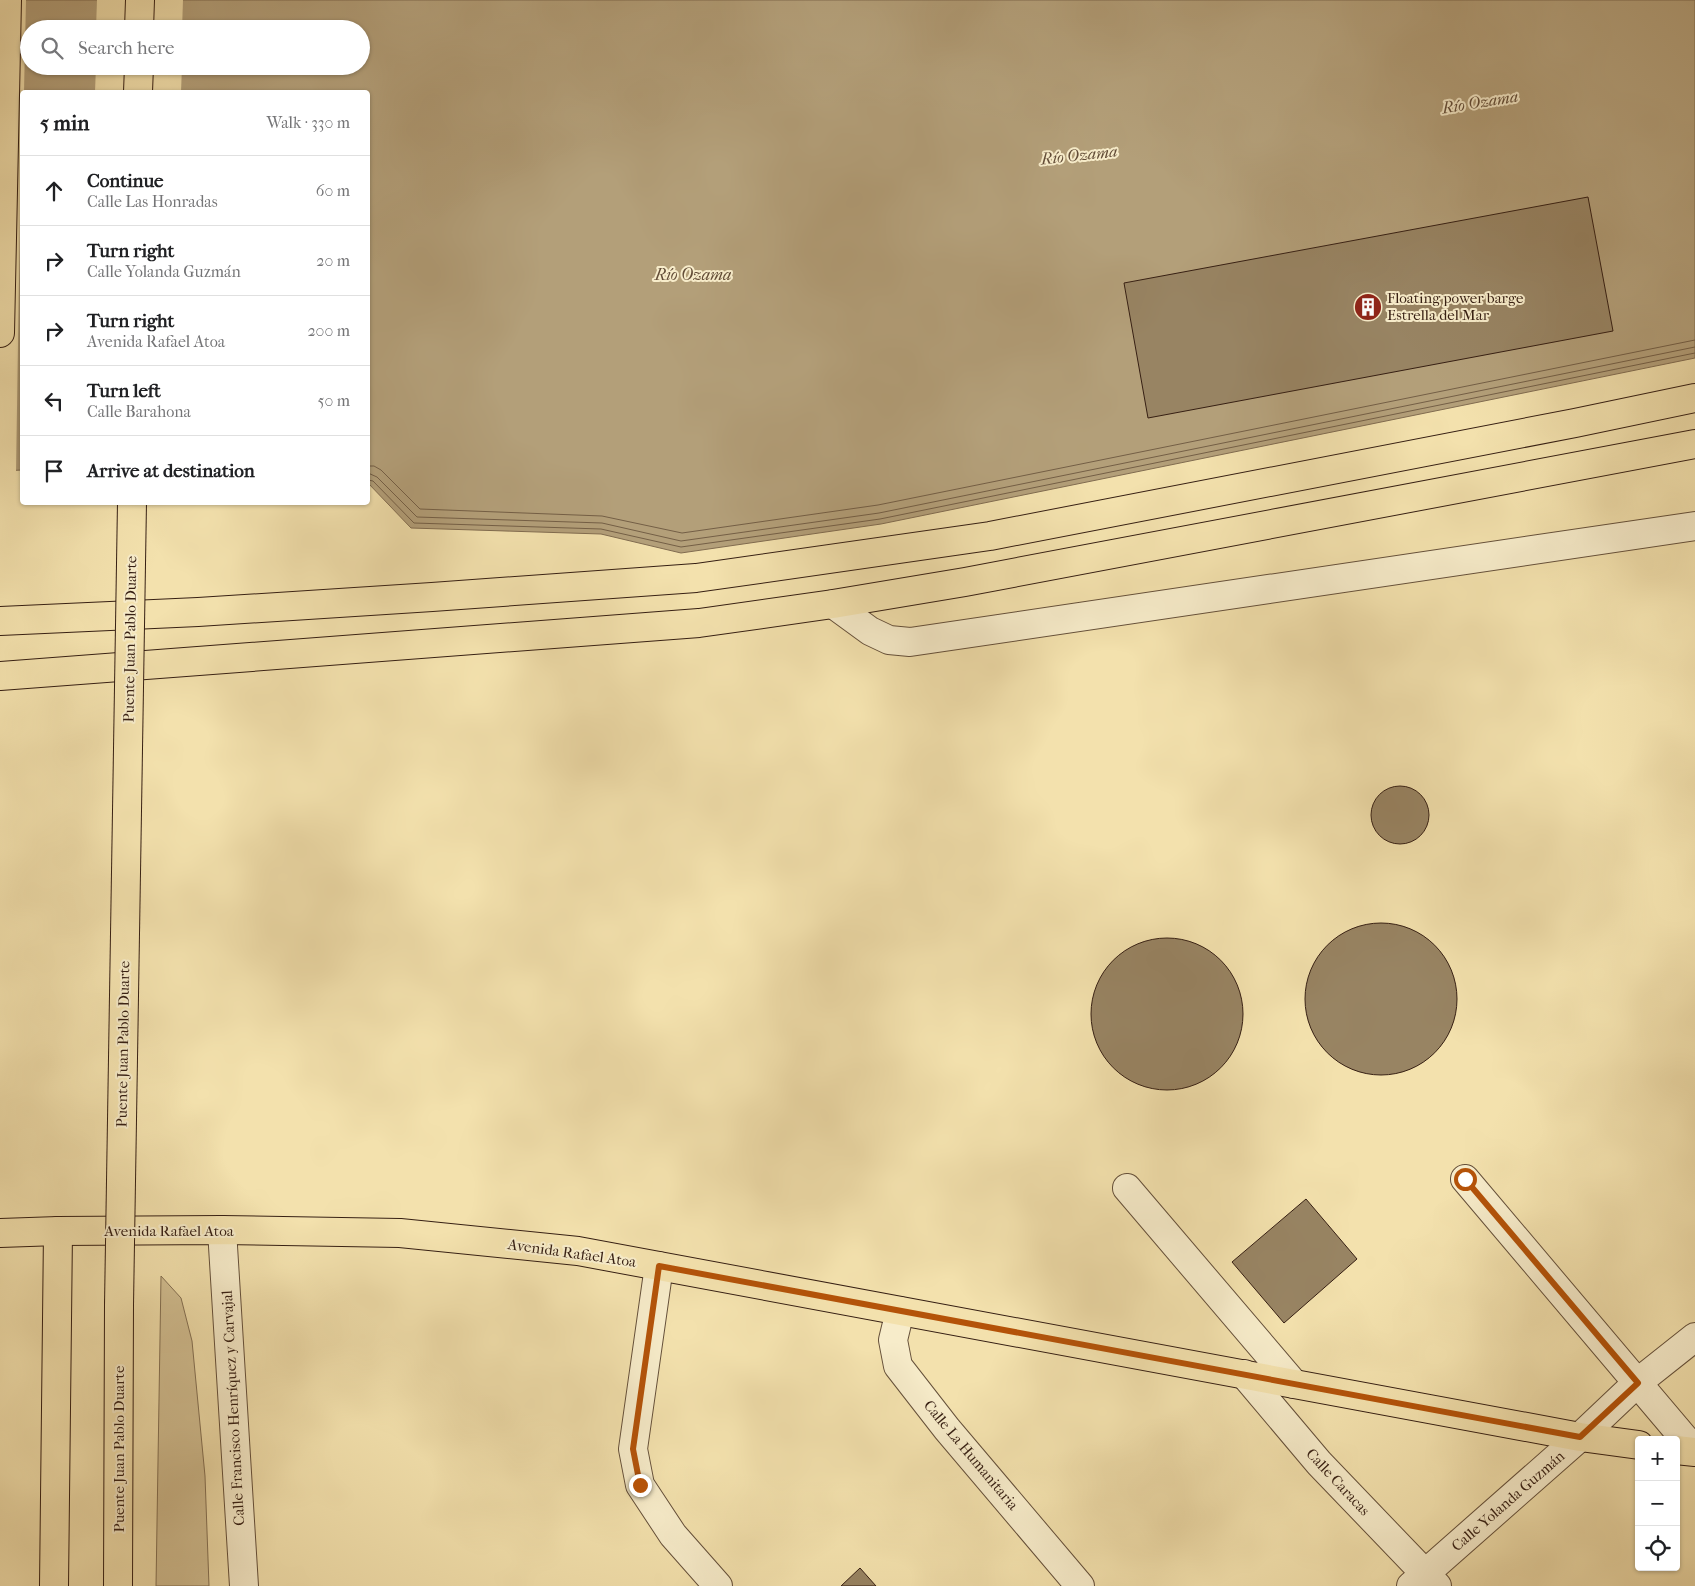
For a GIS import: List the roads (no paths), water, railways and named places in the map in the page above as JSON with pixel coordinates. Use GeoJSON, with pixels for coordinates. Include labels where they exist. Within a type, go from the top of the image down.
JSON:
{"type":"FeatureCollection","features":[{"type":"Feature","properties":{"kind":"main road"},"geometry":{"type":"LineString","coordinates":[[0,333],[7,0]]}},
{"type":"Feature","properties":{"kind":"main road"},"geometry":{"type":"LineString","coordinates":[[139,20],[140,0]]}},
{"type":"Feature","properties":{"kind":"main road"},"geometry":{"type":"LineString","coordinates":[[138,90],[139,75]]}},
{"type":"Feature","properties":{"kind":"main road"},"geometry":{"type":"LineString","coordinates":[[0,621],[198,612],[696,578],[990,536],[1695,398]]}},
{"type":"Feature","properties":{"kind":"main road"},"geometry":{"type":"LineString","coordinates":[[0,676],[699,623],[833,604],[965,582],[1695,444]]}},
{"type":"Feature","properties":{"kind":"main road","name":"Puente Juan Pablo Duarte"},"geometry":{"type":"LineString","coordinates":[[118,1586],[119,1305],[132,505]]}},
{"type":"Feature","properties":{"kind":"main road","name":"Avenida Rafael Atoa"},"geometry":{"type":"LineString","coordinates":[[0,1233],[222,1230],[400,1233],[578,1251],[1580,1437],[1635,1444]]}},
{"type":"Feature","properties":{"kind":"main road"},"geometry":{"type":"LineString","coordinates":[[54,1586],[58,1231]]}},
{"type":"Feature","properties":{"kind":"main road"},"geometry":{"type":"LineString","coordinates":[[1680,1450],[1695,1452]]}},
{"type":"Feature","properties":{"kind":"street"},"geometry":{"type":"LineString","coordinates":[[833,604],[876,634],[889,640],[910,642],[1695,526]]}},
{"type":"Feature","properties":{"kind":"street"},"geometry":{"type":"LineString","coordinates":[[1465,1179],[1695,1452]]}},
{"type":"Feature","properties":{"kind":"street"},"geometry":{"type":"LineString","coordinates":[[1127,1188],[1294,1384]]}},
{"type":"Feature","properties":{"kind":"street","name":"Calle Francisco Henríquez y Carvajal"},"geometry":{"type":"LineString","coordinates":[[222,1230],[244,1586]]}},
{"type":"Feature","properties":{"kind":"street"},"geometry":{"type":"LineString","coordinates":[[659,1266],[633,1449],[640,1485],[673,1535],[718,1586]]}},
{"type":"Feature","properties":{"kind":"street","name":"Calle La Humanitaria"},"geometry":{"type":"LineString","coordinates":[[900,1311],[893,1340],[898,1366],[947,1429],[1080,1586]]}},
{"type":"Feature","properties":{"kind":"street","name":"Calle Yolanda Guzmán"},"geometry":{"type":"LineString","coordinates":[[1425,1582],[1638,1383],[1695,1337]]}},
{"type":"Feature","properties":{"kind":"street","name":"Calle Caracas"},"geometry":{"type":"LineString","coordinates":[[1244,1374],[1319,1463],[1425,1582]]}},
{"type":"Feature","properties":{"kind":"water","name":"Río Ozama"},"geometry":{"type":"Polygon","coordinates":[[[0,0],[1695,0],[1695,358],[881,524],[681,553],[601,534],[411,528],[370,485],[370,90],[20,90],[20,470],[0,471],[0,0]]]}},
{"type":"Feature","properties":{"kind":"place","name":"Floating power barge Estrella del Mar"},"geometry":{"type":"Point","coordinates":[1368,307]}}]}
